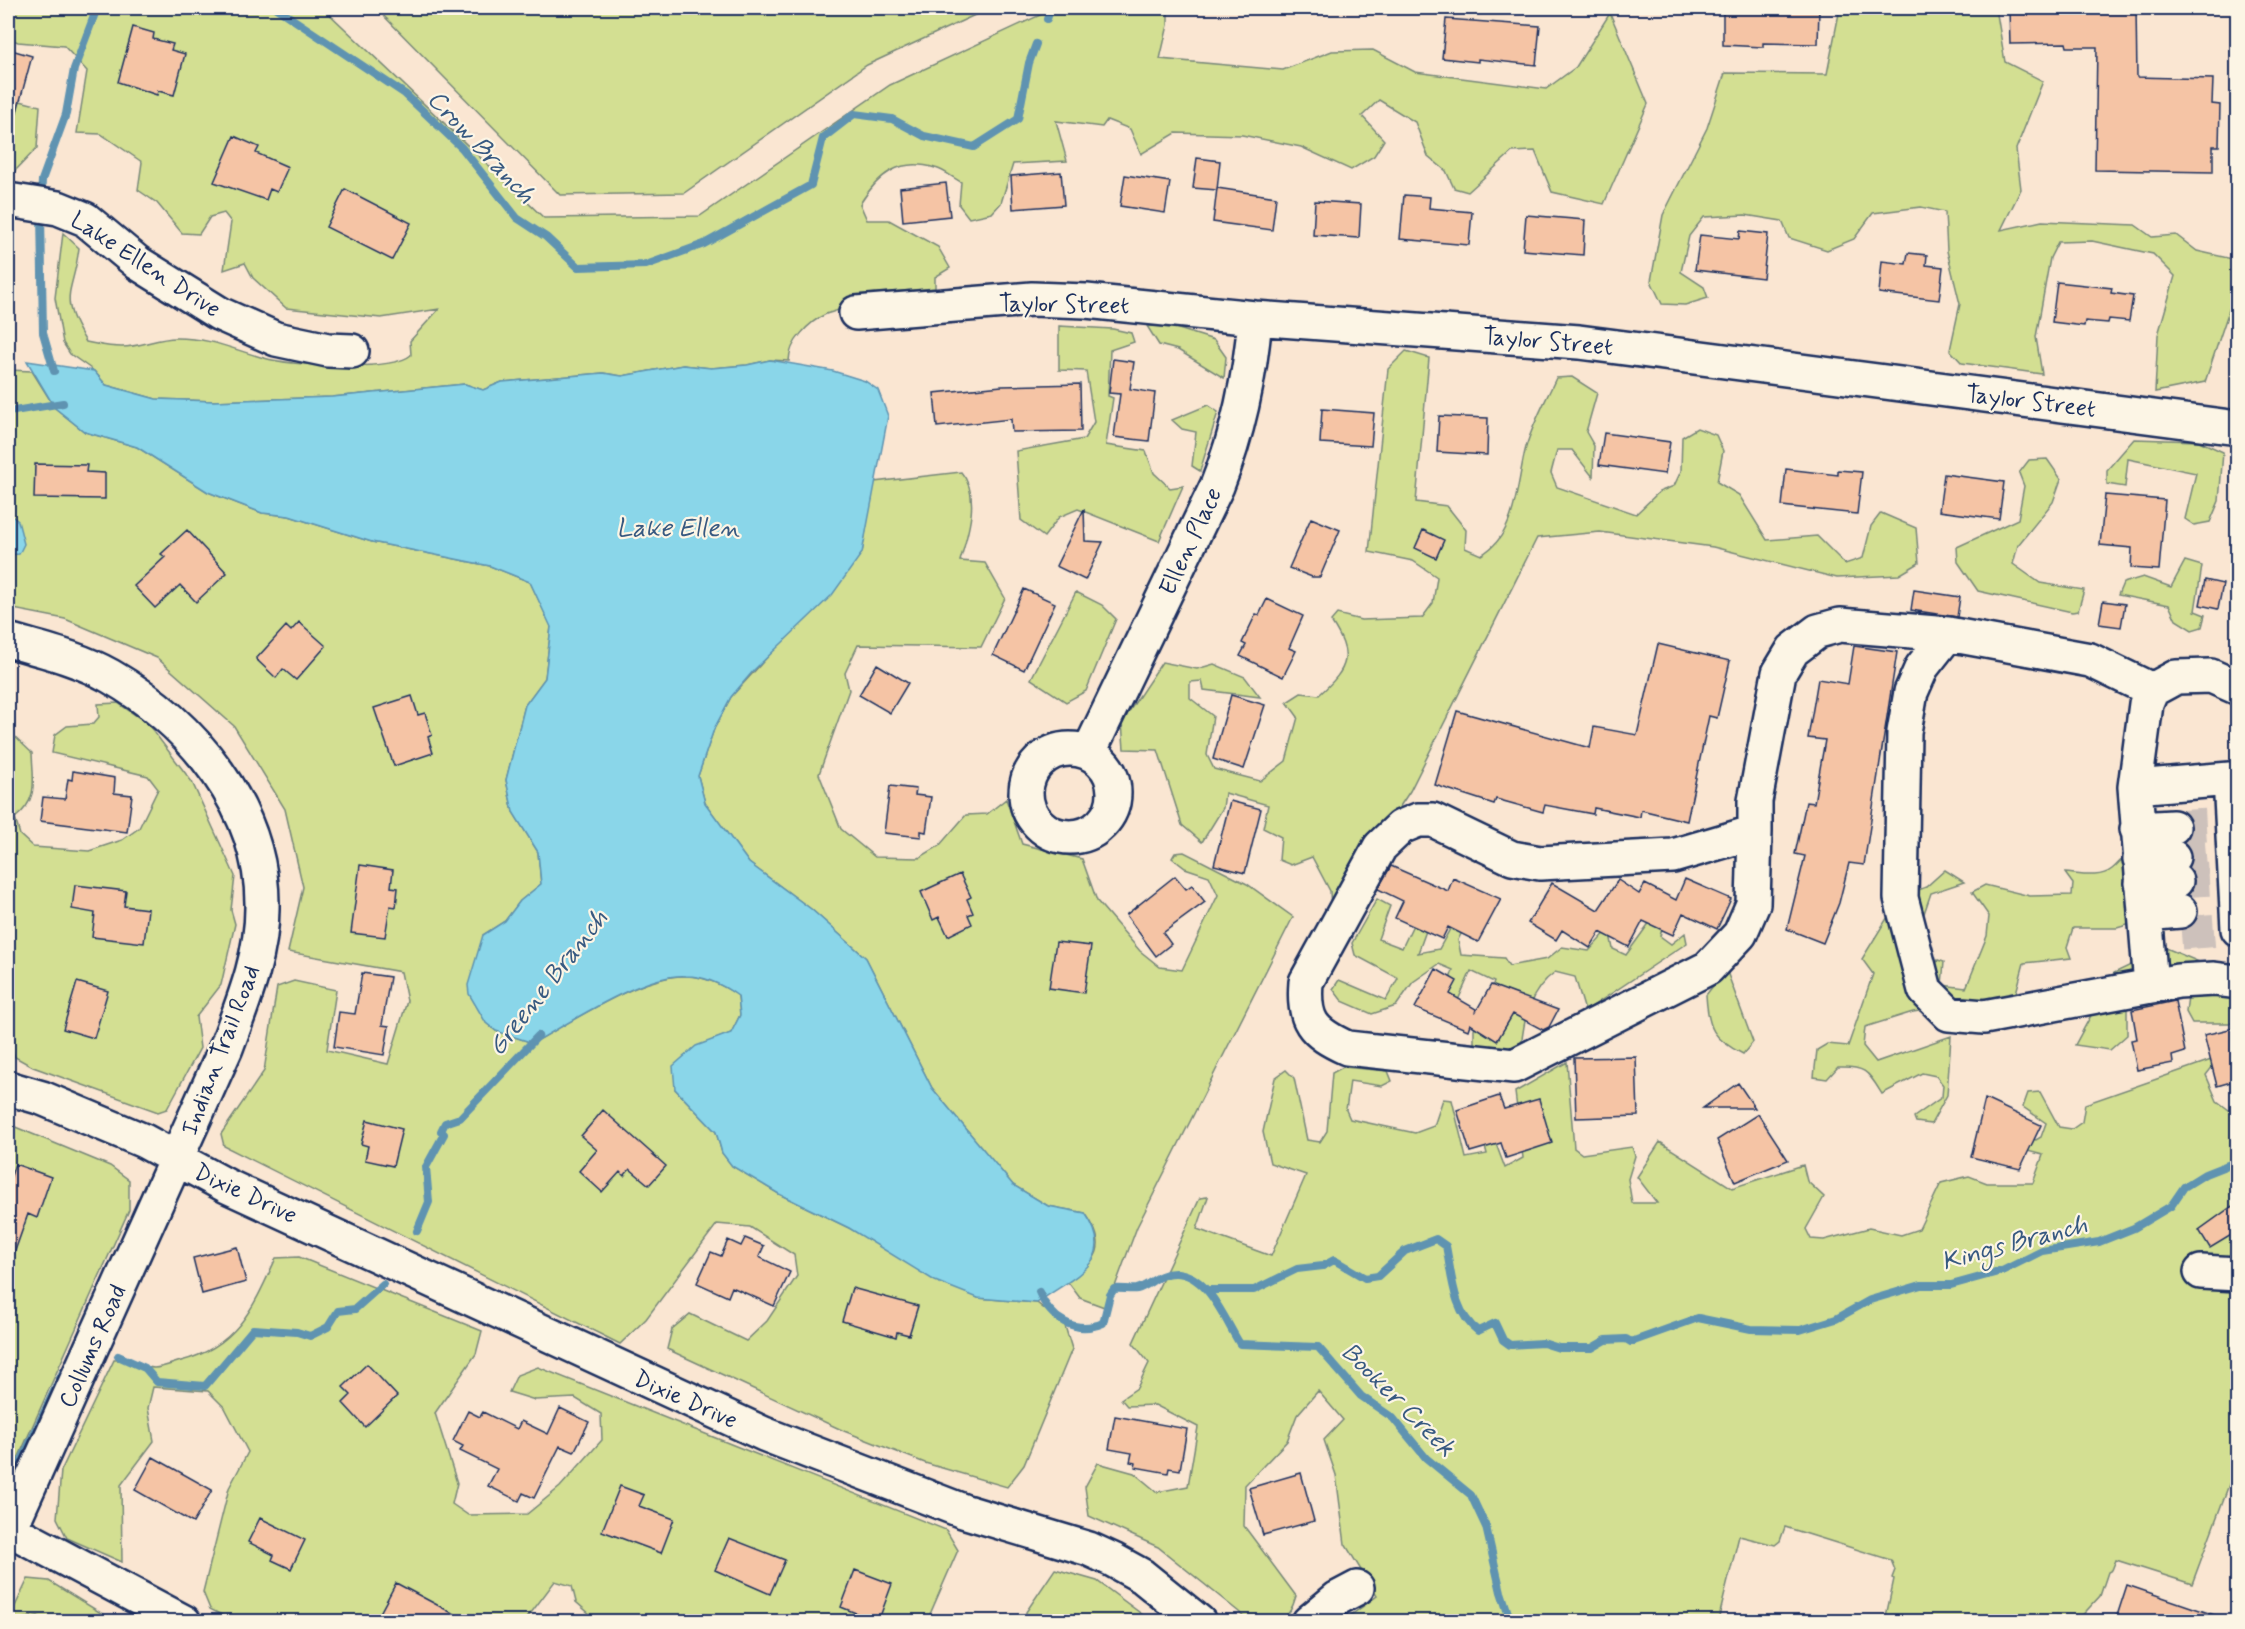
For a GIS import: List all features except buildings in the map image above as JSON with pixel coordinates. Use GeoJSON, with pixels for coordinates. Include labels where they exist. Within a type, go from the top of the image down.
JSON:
{"type":"FeatureCollection","features":[{"type":"Feature","properties":{"kind":"street","name":"Lake Ellen Drive"},"geometry":{"type":"LineString","coordinates":[[17,201],[58,208],[85,219],[138,263],[220,314],[276,339],[328,350],[352,351]]}},
{"type":"Feature","properties":{"kind":"street","name":"Taylor Street"},"geometry":{"type":"LineString","coordinates":[[856,314],[1032,299],[1086,301],[1255,318],[1579,342],[2238,428]]}},
{"type":"Feature","properties":{"kind":"street","name":"Ellen Place"},"geometry":{"type":"LineString","coordinates":[[1089,752],[1213,496],[1232,448],[1251,367],[1255,318]]}},
{"type":"Feature","properties":{"kind":"street"},"geometry":{"type":"LineString","coordinates":[[1755,832],[1673,856],[1540,862],[1512,858],[1433,820],[1418,820],[1401,827],[1380,847],[1306,982],[1304,1005],[1312,1026],[1323,1038],[1347,1048],[1514,1066],[1708,968],[1740,934],[1753,904],[1755,832],[1755,801],[1771,704],[1779,672],[1793,650],[1818,631],[1840,625],[1948,634],[2090,660],[2152,690]]}},
{"type":"Feature","properties":{"kind":"street"},"geometry":{"type":"LineString","coordinates":[[1948,634],[1922,668],[1911,692],[1904,732],[1900,898],[1925,990],[1949,1014],[1984,1017],[2151,986],[2214,979],[2238,982]]}},
{"type":"Feature","properties":{"kind":"street","name":"Indian Trail Road"},"geometry":{"type":"LineString","coordinates":[[8,640],[59,654],[108,675],[147,699],[175,722],[206,758],[230,792],[245,823],[260,867],[262,908],[259,948],[249,987],[226,1048],[176,1159]]}},
{"type":"Feature","properties":{"kind":"street"},"geometry":{"type":"LineString","coordinates":[[2151,986],[2135,787],[2146,704],[2152,690],[2176,677],[2211,676],[2238,688]]}},
{"type":"Feature","properties":{"kind":"street"},"geometry":{"type":"LineString","coordinates":[[2135,787],[2230,779],[2226,883]]}},
{"type":"Feature","properties":{"kind":"street"},"geometry":{"type":"LineString","coordinates":[[2142,884],[2177,882]]}},
{"type":"Feature","properties":{"kind":"street"},"geometry":{"type":"LineString","coordinates":[[2142,884],[2177,882]]}},
{"type":"Feature","properties":{"kind":"street"},"geometry":{"type":"LineString","coordinates":[[2142,884],[2177,882]]}},
{"type":"Feature","properties":{"kind":"street","name":"Dixie Drive"},"geometry":{"type":"LineString","coordinates":[[8,1088],[106,1124],[227,1186],[764,1434],[963,1511],[1089,1549],[1142,1576],[1199,1622]]}},
{"type":"Feature","properties":{"kind":"street","name":"Collums Road"},"geometry":{"type":"LineString","coordinates":[[8,1531],[176,1159]]}},
{"type":"Feature","properties":{"kind":"street"},"geometry":{"type":"LineString","coordinates":[[2201,1272],[2238,1274]]}},
{"type":"Feature","properties":{"kind":"street"},"geometry":{"type":"LineString","coordinates":[[8,1531],[184,1622]]}},
{"type":"Feature","properties":{"kind":"street"},"geometry":{"type":"LineString","coordinates":[[1309,1622],[1338,1598],[1357,1588]]}},
{"type":"Feature","properties":{"kind":"green space"},"geometry":{"type":"Polygon","coordinates":[[[8,8],[323,8],[544,218],[700,216],[890,85],[1055,8],[1168,8],[1168,25],[1160,59],[1283,70],[1332,51],[1373,50],[1415,72],[1546,89],[1576,67],[1610,13],[1648,104],[1604,204],[1552,192],[1535,151],[1512,152],[1468,192],[1454,188],[1446,171],[1428,156],[1415,122],[1379,100],[1362,116],[1384,140],[1374,156],[1351,170],[1301,147],[1242,135],[1176,133],[1141,154],[1130,129],[1107,120],[1102,127],[1056,121],[1067,161],[1013,164],[1001,203],[992,213],[969,218],[959,205],[961,182],[938,169],[911,165],[900,167],[882,177],[860,204],[867,220],[889,220],[938,247],[950,268],[935,277],[935,288],[858,295],[837,311],[828,313],[807,327],[792,347],[789,361],[770,360],[747,365],[711,368],[683,365],[622,376],[603,373],[502,382],[483,390],[465,384],[332,397],[214,401],[156,399],[106,385],[94,371],[70,354],[63,343],[55,298],[63,233],[79,248],[69,304],[86,342],[122,347],[169,338],[189,338],[277,361],[363,366],[384,364],[411,355],[410,341],[439,309],[381,318],[286,308],[253,278],[245,263],[224,270],[231,222],[224,213],[210,217],[199,234],[182,233],[157,203],[138,190],[142,162],[101,134],[77,133],[87,71],[64,46],[18,42],[8,38],[8,8]]]}},
{"type":"Feature","properties":{"kind":"green space"},"geometry":{"type":"Polygon","coordinates":[[[376,8],[990,8],[867,65],[684,193],[560,195],[376,8]]]}},
{"type":"Feature","properties":{"kind":"green space"},"geometry":{"type":"Polygon","coordinates":[[[1840,8],[1996,8],[2005,62],[2043,81],[2016,149],[2021,189],[2001,230],[2042,221],[2135,225],[2152,237],[2176,235],[2197,251],[2237,260],[2237,286],[2205,382],[2155,392],[2158,335],[2175,276],[2153,254],[2092,241],[2058,242],[2050,258],[2036,337],[2042,374],[1962,363],[1950,350],[1960,304],[1947,251],[1945,212],[1921,207],[1873,213],[1854,239],[1827,250],[1789,238],[1782,221],[1745,215],[1704,217],[1689,236],[1681,272],[1704,287],[1708,298],[1685,305],[1662,304],[1651,281],[1663,215],[1707,128],[1725,73],[1827,74],[1840,8]]]}},
{"type":"Feature","properties":{"kind":"green space"},"geometry":{"type":"Polygon","coordinates":[[[20,101],[40,106],[37,148],[15,171],[8,170],[8,107],[20,101]]]}},
{"type":"Feature","properties":{"kind":"green space"},"geometry":{"type":"Polygon","coordinates":[[[1059,326],[1113,329],[1131,333],[1134,342],[1110,350],[1108,396],[1113,398],[1106,445],[1146,451],[1154,473],[1170,488],[1183,486],[1159,541],[1078,509],[1059,517],[1044,537],[1021,520],[1016,451],[1084,439],[1094,422],[1086,371],[1059,370],[1059,326]]]}},
{"type":"Feature","properties":{"kind":"green space"},"geometry":{"type":"Polygon","coordinates":[[[1147,326],[1169,326],[1214,340],[1226,357],[1224,378],[1178,350],[1159,345],[1147,326]]]}},
{"type":"Feature","properties":{"kind":"green space"},"geometry":{"type":"Polygon","coordinates":[[[1406,351],[1429,358],[1416,502],[1447,506],[1466,530],[1465,548],[1481,555],[1493,546],[1509,521],[1526,447],[1556,378],[1572,377],[1597,393],[1586,432],[1594,446],[1593,477],[1572,450],[1557,450],[1551,473],[1557,487],[1636,514],[1659,492],[1674,486],[1681,471],[1682,437],[1697,428],[1716,435],[1723,451],[1717,482],[1739,495],[1767,540],[1817,536],[1845,564],[1863,558],[1871,526],[1881,513],[1916,528],[1919,563],[1899,575],[1837,578],[1713,547],[1600,532],[1537,538],[1410,791],[1331,911],[1330,891],[1312,857],[1291,865],[1279,860],[1281,837],[1263,828],[1268,805],[1225,793],[1223,808],[1202,842],[1182,825],[1158,750],[1124,749],[1122,722],[1162,662],[1197,669],[1214,664],[1245,677],[1260,697],[1204,690],[1202,681],[1190,682],[1190,698],[1213,716],[1207,755],[1214,769],[1260,781],[1286,761],[1298,717],[1287,702],[1301,693],[1319,695],[1342,668],[1345,660],[1343,643],[1331,621],[1337,614],[1361,620],[1422,618],[1433,603],[1437,577],[1413,561],[1369,552],[1388,369],[1406,351]]]}},
{"type":"Feature","properties":{"kind":"green space"},"geometry":{"type":"Polygon","coordinates":[[[8,370],[32,371],[55,408],[85,432],[137,447],[208,492],[262,513],[289,516],[372,542],[490,566],[530,582],[551,626],[545,678],[525,705],[506,780],[513,812],[538,852],[541,884],[520,901],[505,921],[483,935],[486,1023],[496,1031],[533,1043],[608,1001],[669,977],[700,978],[738,995],[740,1015],[731,1033],[696,1047],[675,1089],[716,1132],[722,1153],[732,1166],[779,1194],[849,1228],[978,1298],[1037,1303],[1065,1326],[1072,1349],[1024,1465],[1007,1487],[925,1463],[844,1431],[667,1349],[672,1329],[690,1314],[746,1341],[767,1321],[797,1276],[794,1255],[750,1227],[717,1224],[646,1319],[620,1344],[224,1146],[221,1134],[264,1071],[277,987],[294,981],[336,990],[327,1050],[388,1064],[407,1001],[401,972],[288,952],[303,887],[285,809],[234,726],[157,658],[65,619],[8,608],[8,370]]]}},
{"type":"Feature","properties":{"kind":"green space"},"geometry":{"type":"Polygon","coordinates":[[[1208,405],[1218,412],[1200,471],[1192,466],[1196,432],[1182,429],[1172,420],[1208,405]]]}},
{"type":"Feature","properties":{"kind":"green space"},"geometry":{"type":"Polygon","coordinates":[[[2134,439],[2199,441],[2223,452],[2219,501],[2210,522],[2194,525],[2185,519],[2196,473],[2128,459],[2125,487],[2107,484],[2107,470],[2134,439]]]}},
{"type":"Feature","properties":{"kind":"green space"},"geometry":{"type":"Polygon","coordinates":[[[2047,459],[2061,479],[2053,502],[2018,545],[2013,564],[2040,583],[2084,590],[2078,611],[2072,612],[1978,591],[1958,562],[1957,547],[2018,519],[2024,486],[2019,473],[2029,460],[2047,459]]]}},
{"type":"Feature","properties":{"kind":"green space"},"geometry":{"type":"Polygon","coordinates":[[[961,472],[967,481],[972,503],[969,527],[960,561],[985,563],[1005,598],[981,647],[858,645],[845,673],[849,690],[819,774],[841,829],[875,857],[919,858],[939,846],[966,815],[987,814],[1006,799],[1022,844],[1082,859],[1097,901],[1140,951],[1160,967],[1182,970],[1218,895],[1209,876],[1185,868],[1172,858],[1175,853],[1184,852],[1247,884],[1293,917],[1137,1227],[1107,1308],[1080,1298],[1068,1282],[1093,1259],[1097,1252],[1097,1235],[1085,1213],[1048,1206],[1013,1185],[932,1088],[866,958],[811,909],[749,863],[705,803],[698,776],[714,729],[731,697],[862,553],[874,482],[961,472]]]}},
{"type":"Feature","properties":{"kind":"green space"},"geometry":{"type":"Polygon","coordinates":[[[2185,561],[2202,566],[2195,611],[2205,615],[2202,627],[2192,630],[2176,620],[2169,605],[2118,595],[2123,583],[2143,577],[2171,587],[2185,561]]]}},
{"type":"Feature","properties":{"kind":"green space"},"geometry":{"type":"Polygon","coordinates":[[[1076,592],[1102,605],[1116,619],[1086,691],[1066,702],[1031,679],[1076,592]]]}},
{"type":"Feature","properties":{"kind":"green space"},"geometry":{"type":"Polygon","coordinates":[[[118,703],[148,724],[192,782],[235,876],[231,910],[235,924],[221,985],[196,1017],[200,1048],[167,1109],[158,1112],[33,1067],[15,1057],[8,1039],[8,730],[32,753],[33,789],[28,804],[15,818],[20,835],[33,847],[89,851],[122,840],[139,828],[158,789],[148,776],[52,753],[55,735],[67,726],[93,724],[99,717],[98,704],[118,703]]]}},
{"type":"Feature","properties":{"kind":"green space"},"geometry":{"type":"Polygon","coordinates":[[[2131,855],[2141,921],[2117,928],[2073,928],[2067,947],[2071,958],[2024,963],[2012,1008],[1957,1005],[1913,1012],[1865,1027],[1863,1046],[1876,1062],[1951,1036],[1947,1095],[1931,1124],[1916,1122],[1914,1117],[1942,1097],[1943,1085],[1936,1076],[1922,1073],[1882,1094],[1861,1069],[1838,1067],[1827,1079],[1814,1077],[1817,1050],[1827,1044],[1848,1046],[1873,974],[1862,959],[1900,897],[1926,887],[1945,870],[1964,882],[1931,893],[1903,975],[1928,980],[1938,960],[1944,962],[1942,985],[1966,988],[1987,936],[1989,916],[1972,892],[1985,885],[2030,896],[2072,895],[2073,884],[2065,873],[2102,874],[2131,855]]]}},
{"type":"Feature","properties":{"kind":"green space"},"geometry":{"type":"Polygon","coordinates":[[[1467,898],[1476,904],[1458,940],[1461,955],[1504,958],[1509,966],[1547,959],[1562,947],[1589,951],[1609,929],[1613,949],[1626,955],[1663,904],[1667,912],[1660,936],[1671,944],[1685,933],[1687,943],[1585,1011],[1575,977],[1555,972],[1539,988],[1529,1006],[1521,1048],[1494,1056],[1474,1047],[1474,1029],[1494,982],[1471,971],[1455,1007],[1443,1001],[1453,970],[1439,964],[1413,982],[1396,1006],[1372,1014],[1342,1001],[1333,989],[1339,980],[1386,1000],[1398,978],[1355,955],[1352,943],[1377,899],[1390,906],[1378,939],[1402,948],[1419,912],[1432,914],[1418,953],[1439,949],[1467,898]]]}},
{"type":"Feature","properties":{"kind":"green space"},"geometry":{"type":"Polygon","coordinates":[[[2166,948],[2211,967],[2237,970],[2237,1023],[2192,1023],[2186,1012],[2188,996],[2166,990],[2127,1008],[2127,1035],[2110,1050],[2075,1045],[2114,973],[2166,948]]]}},
{"type":"Feature","properties":{"kind":"green space"},"geometry":{"type":"Polygon","coordinates":[[[1726,969],[1753,1042],[1743,1054],[1719,1038],[1708,1016],[1706,995],[1726,969]]]}},
{"type":"Feature","properties":{"kind":"green space"},"geometry":{"type":"Polygon","coordinates":[[[2237,1051],[2213,1066],[2206,1075],[2217,1101],[2229,1110],[2237,1108],[2237,1463],[2192,1584],[2116,1560],[2112,1570],[2108,1572],[2100,1596],[2077,1621],[1885,1621],[1895,1570],[1891,1560],[1785,1527],[1780,1541],[1775,1545],[1739,1536],[1718,1621],[1343,1621],[1377,1596],[1345,1544],[1336,1475],[1324,1440],[1343,1420],[1318,1391],[1297,1415],[1287,1441],[1245,1485],[1244,1526],[1296,1596],[1289,1613],[1284,1618],[1273,1622],[1247,1621],[1239,1612],[1158,1547],[1089,1516],[1085,1487],[1098,1463],[1134,1473],[1157,1492],[1188,1486],[1198,1427],[1155,1405],[1127,1406],[1121,1399],[1137,1388],[1149,1363],[1133,1343],[1200,1198],[1208,1197],[1197,1229],[1271,1256],[1306,1175],[1270,1163],[1263,1132],[1275,1078],[1286,1070],[1294,1078],[1307,1140],[1320,1142],[1327,1131],[1332,1073],[1343,1067],[1388,1071],[1392,1081],[1382,1086],[1350,1081],[1346,1110],[1350,1119],[1415,1133],[1434,1126],[1443,1099],[1452,1100],[1466,1158],[1487,1154],[1475,1106],[1481,1104],[1505,1168],[1523,1158],[1515,1092],[1567,1062],[1574,1148],[1582,1154],[1632,1147],[1635,1156],[1628,1179],[1632,1203],[1657,1203],[1637,1177],[1660,1142],[1732,1188],[1803,1165],[1807,1181],[1824,1197],[1806,1229],[1811,1239],[1824,1240],[1869,1228],[1901,1235],[1919,1229],[1941,1183],[1969,1176],[1987,1183],[2033,1183],[2043,1155],[1978,1138],[1982,1123],[2036,1140],[2041,1137],[2046,1123],[2023,1107],[2028,1093],[2040,1092],[2059,1127],[2072,1129],[2082,1122],[2085,1104],[2237,1051]]]}},
{"type":"Feature","properties":{"kind":"green space"},"geometry":{"type":"Polygon","coordinates":[[[8,1124],[110,1166],[129,1180],[129,1210],[8,1481],[8,1124]]]}},
{"type":"Feature","properties":{"kind":"green space"},"geometry":{"type":"Polygon","coordinates":[[[299,1257],[482,1331],[476,1354],[435,1413],[457,1483],[452,1504],[468,1515],[527,1514],[560,1487],[602,1440],[601,1414],[575,1398],[535,1400],[509,1392],[517,1375],[538,1367],[946,1530],[958,1550],[927,1621],[598,1621],[576,1602],[572,1586],[555,1581],[525,1621],[233,1621],[210,1609],[203,1592],[229,1488],[248,1452],[225,1408],[208,1391],[153,1387],[148,1408],[154,1441],[121,1485],[122,1562],[67,1538],[57,1518],[61,1471],[114,1360],[157,1368],[201,1354],[217,1345],[242,1322],[260,1292],[276,1258],[299,1257]]]}},
{"type":"Feature","properties":{"kind":"green space"},"geometry":{"type":"Polygon","coordinates":[[[1055,1569],[1097,1581],[1151,1621],[1026,1621],[1026,1612],[1055,1569]]]}},
{"type":"Feature","properties":{"kind":"green space"},"geometry":{"type":"Polygon","coordinates":[[[28,1579],[49,1581],[114,1621],[47,1621],[38,1616],[8,1621],[28,1579]]]}},
{"type":"Feature","properties":{"kind":"water","name":"Lake Ellen"},"geometry":{"type":"Polygon","coordinates":[[[770,360],[833,371],[865,381],[878,390],[888,416],[862,553],[832,595],[754,670],[731,697],[714,729],[698,776],[705,803],[749,863],[811,909],[866,958],[932,1088],[1013,1185],[1048,1206],[1085,1213],[1094,1230],[1097,1244],[1094,1257],[1076,1276],[1037,1303],[978,1298],[935,1281],[849,1228],[779,1194],[732,1166],[722,1153],[716,1132],[675,1089],[673,1066],[696,1046],[731,1033],[740,1015],[738,996],[720,985],[707,979],[686,976],[669,977],[650,982],[608,1000],[533,1043],[496,1031],[486,1023],[469,994],[468,985],[483,935],[505,921],[520,901],[541,884],[538,852],[513,812],[506,780],[525,705],[545,678],[551,627],[530,582],[490,566],[372,542],[289,516],[262,513],[208,492],[137,447],[85,432],[55,408],[27,361],[94,371],[106,385],[156,399],[214,401],[332,397],[465,384],[483,390],[502,382],[603,373],[622,376],[683,365],[711,368],[747,365],[770,360]]]}},
{"type":"Feature","properties":{"kind":"water"},"geometry":{"type":"Polygon","coordinates":[[[12,516],[18,521],[24,544],[19,554],[8,555],[8,517],[12,516]]]}},
{"type":"Feature","properties":{"kind":"waterway","name":"Booker Creek"},"geometry":{"type":"LineString","coordinates":[[41,199],[42,180],[66,114],[74,69],[97,8]]}},
{"type":"Feature","properties":{"kind":"waterway","name":"Crow Branch"},"geometry":{"type":"LineString","coordinates":[[276,8],[405,94],[462,148],[517,218],[546,237],[578,267],[646,265],[704,244],[811,185],[823,138],[854,114],[892,119],[924,136],[974,147],[1018,119],[1029,63],[1036,44]]}},
{"type":"Feature","properties":{"kind":"waterway","name":"Crow Branch"},"geometry":{"type":"LineString","coordinates":[[1047,19],[1051,8]]}},
{"type":"Feature","properties":{"kind":"waterway","name":"Booker Creek"},"geometry":{"type":"LineString","coordinates":[[41,214],[43,333],[54,371]]}},
{"type":"Feature","properties":{"kind":"waterway"},"geometry":{"type":"LineString","coordinates":[[8,412],[63,403]]}},
{"type":"Feature","properties":{"kind":"waterway","name":"Greene Branch"},"geometry":{"type":"LineString","coordinates":[[417,1231],[429,1202],[426,1167],[444,1134],[441,1131],[445,1123],[460,1118],[538,1036]]}},
{"type":"Feature","properties":{"kind":"waterway","name":"Kings Branch"},"geometry":{"type":"LineString","coordinates":[[1210,1290],[1254,1290],[1297,1269],[1323,1266],[1334,1260],[1365,1278],[1378,1276],[1405,1251],[1436,1239],[1446,1246],[1452,1281],[1463,1314],[1478,1331],[1495,1323],[1503,1340],[1510,1345],[1543,1343],[1559,1348],[1592,1348],[1606,1340],[1626,1339],[1631,1342],[1698,1318],[1751,1329],[1800,1330],[1836,1319],[1870,1300],[1921,1285],[1951,1285],[2002,1271],[2042,1251],[2099,1242],[2134,1228],[2171,1206],[2184,1187],[2205,1174],[2238,1161]]}},
{"type":"Feature","properties":{"kind":"waterway","name":"Booker Creek"},"geometry":{"type":"LineString","coordinates":[[1039,1292],[1057,1317],[1073,1326],[1093,1326],[1103,1323],[1110,1295],[1114,1289],[1137,1289],[1158,1277],[1169,1274],[1187,1275],[1206,1289],[1222,1311],[1240,1344],[1318,1347],[1361,1396],[1393,1418],[1426,1458],[1471,1495],[1486,1527],[1501,1592],[1511,1622]]}},
{"type":"Feature","properties":{"kind":"waterway","name":"Greene Branch"},"geometry":{"type":"LineString","coordinates":[[118,1356],[145,1368],[157,1382],[205,1386],[253,1329],[297,1332],[310,1336],[328,1327],[338,1311],[355,1309],[383,1284]]}},
{"type":"Feature","properties":{"kind":"waterway"},"geometry":{"type":"LineString","coordinates":[[8,1490],[63,1372]]}},
{"type":"Feature","properties":{"kind":"tunnel"},"geometry":{"type":"LineString","coordinates":[[2173,827],[2208,825]]}},
{"type":"Feature","properties":{"kind":"tunnel"},"geometry":{"type":"LineString","coordinates":[[2173,857],[2212,854]]}},
{"type":"Feature","properties":{"kind":"tunnel"},"geometry":{"type":"LineString","coordinates":[[2176,881],[2215,879]]}},
{"type":"Feature","properties":{"kind":"tunnel"},"geometry":{"type":"LineString","coordinates":[[2181,933],[2220,930]]}}]}
